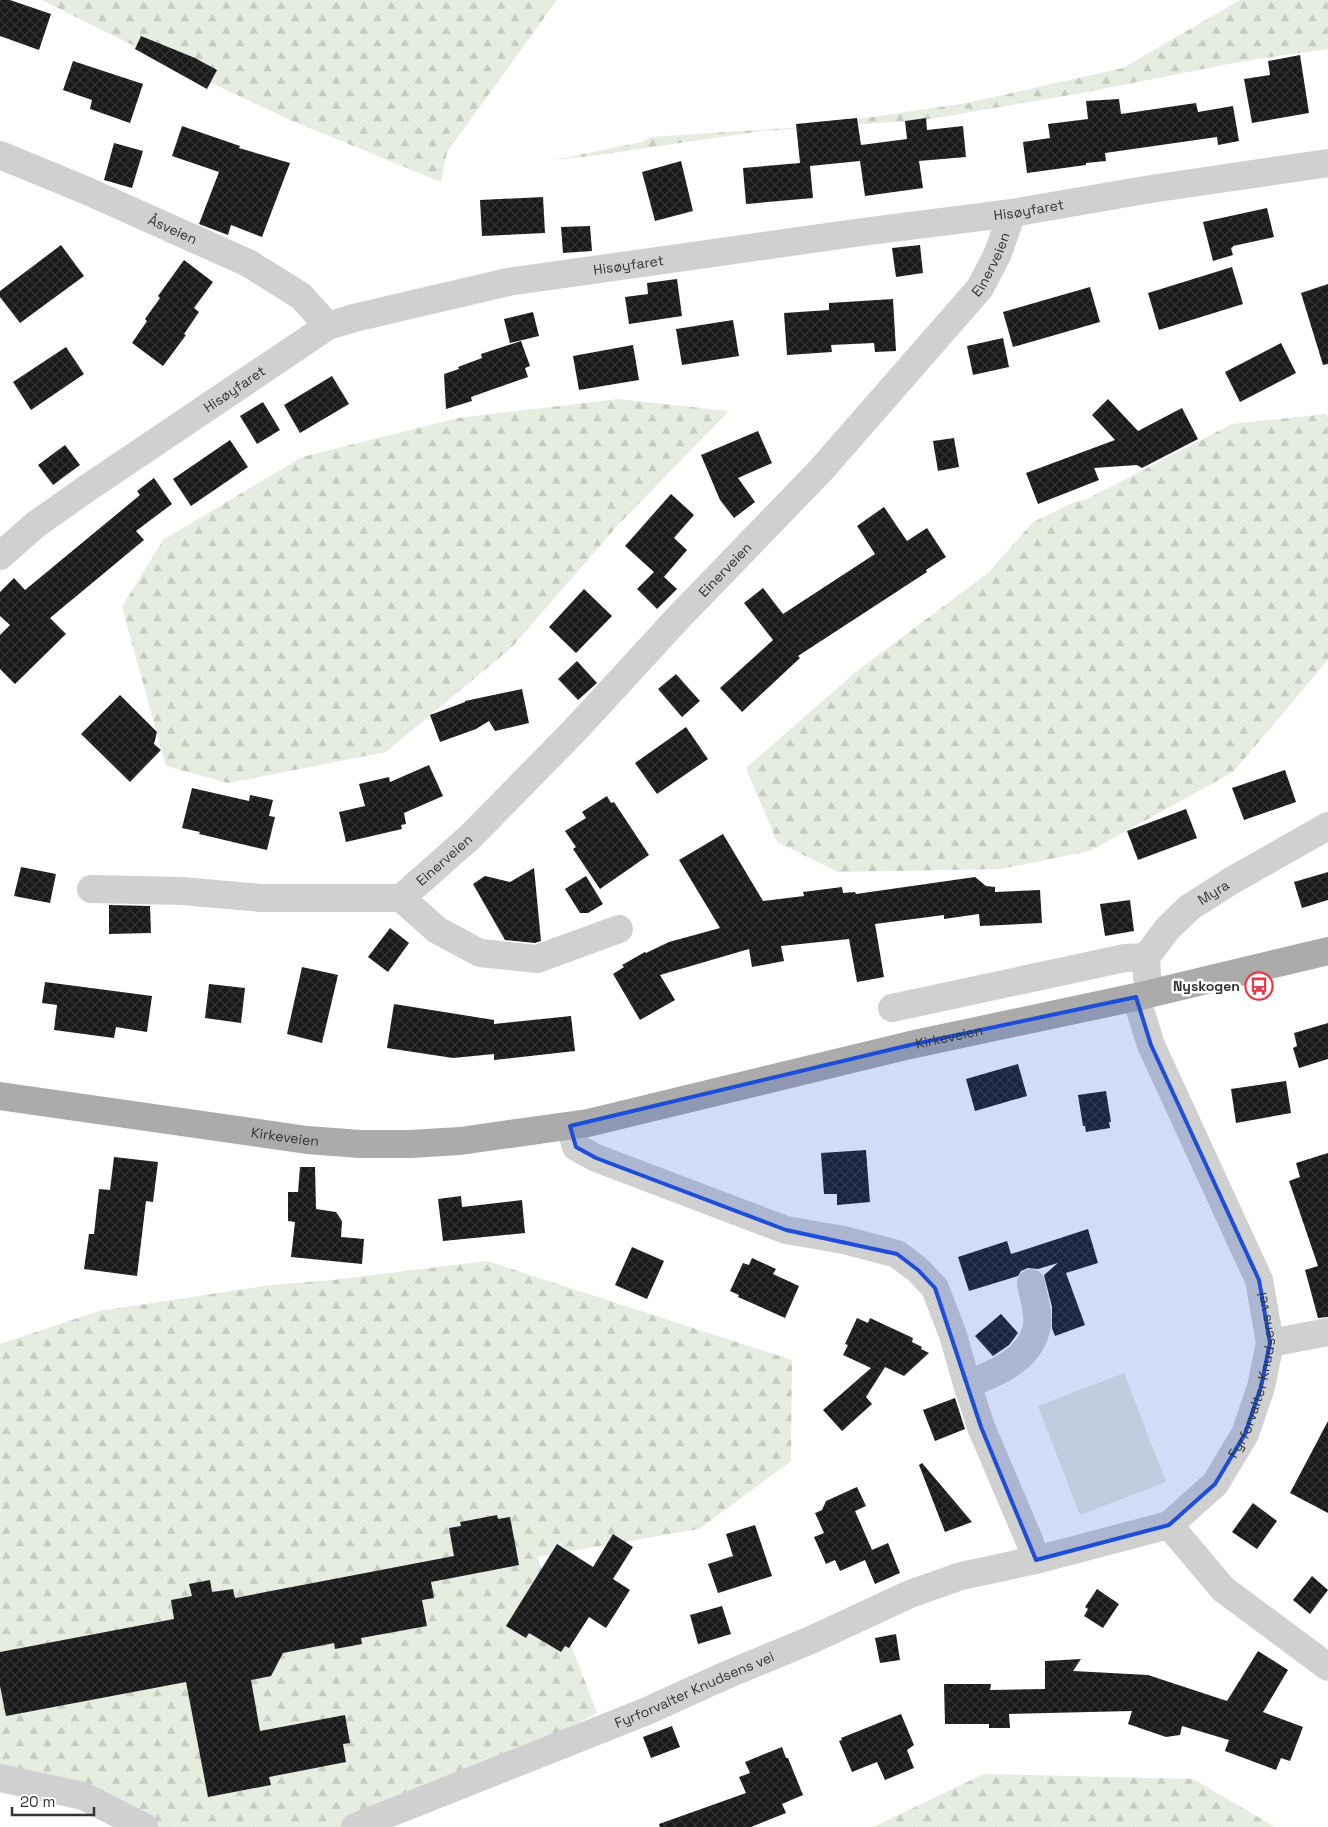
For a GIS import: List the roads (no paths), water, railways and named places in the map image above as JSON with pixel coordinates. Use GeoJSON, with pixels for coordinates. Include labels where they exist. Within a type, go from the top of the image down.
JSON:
{"type":"FeatureCollection","features":[{"type":"Feature","properties":{"kind":"main road","name":"Kirkeveien"},"geometry":{"type":"LineString","coordinates":[[0,1096],[307,1140],[360,1144],[460,1141],[598,1121],[910,1045],[1143,995],[1328,951]]}},
{"type":"Feature","properties":{"kind":"street","name":"Åsveien"},"geometry":{"type":"LineString","coordinates":[[0,156],[85,190],[248,263],[302,296],[328,326]]}},
{"type":"Feature","properties":{"kind":"street","name":"Hisøyfaret"},"geometry":{"type":"LineString","coordinates":[[0,556],[35,525],[89,487],[328,326],[354,318],[508,282],[862,232],[1012,213],[1328,163]]}},
{"type":"Feature","properties":{"kind":"street","name":"Einerveien"},"geometry":{"type":"LineString","coordinates":[[401,898],[477,830],[576,730],[678,618],[821,470],[980,288],[998,253],[1012,213]]}},
{"type":"Feature","properties":{"kind":"street","name":"Myra"},"geometry":{"type":"LineString","coordinates":[[1146,957],[1168,928],[1190,907],[1231,881],[1328,826]]}},
{"type":"Feature","properties":{"kind":"street"},"geometry":{"type":"LineString","coordinates":[[91,888],[182,891],[260,898],[401,898],[437,930],[480,954],[537,959],[619,929]]}},
{"type":"Feature","properties":{"kind":"street"},"geometry":{"type":"LineString","coordinates":[[892,1008],[1125,958],[1146,957],[1147,976],[1143,995]]}},
{"type":"Feature","properties":{"kind":"street","name":"Fyrforvalter Knudsens vei"},"geometry":{"type":"LineString","coordinates":[[355,1827],[647,1711],[724,1676],[811,1640],[910,1594],[961,1576],[1036,1560],[1169,1525],[1215,1484],[1245,1434],[1261,1387],[1270,1343],[1259,1280],[1152,1045],[1143,995]]}},
{"type":"Feature","properties":{"kind":"street"},"geometry":{"type":"LineString","coordinates":[[570,1126],[576,1147],[596,1158],[786,1230],[844,1240],[897,1254],[918,1270],[935,1288],[953,1334],[966,1384],[1036,1560]]}},
{"type":"Feature","properties":{"kind":"street"},"geometry":{"type":"LineString","coordinates":[[966,1384],[984,1378],[1010,1365],[1027,1348],[1035,1333],[1037,1323],[1032,1283]]}},
{"type":"Feature","properties":{"kind":"street"},"geometry":{"type":"LineString","coordinates":[[1270,1343],[1328,1332]]}},
{"type":"Feature","properties":{"kind":"street"},"geometry":{"type":"LineString","coordinates":[[1169,1525],[1224,1589],[1328,1666]]}},
{"type":"Feature","properties":{"kind":"street"},"geometry":{"type":"LineString","coordinates":[[0,1778],[83,1796],[144,1827]]}},
{"type":"Feature","properties":{"kind":"place","name":"Nyskogen"},"geometry":{"type":"Point","coordinates":[1259,986]}}]}
